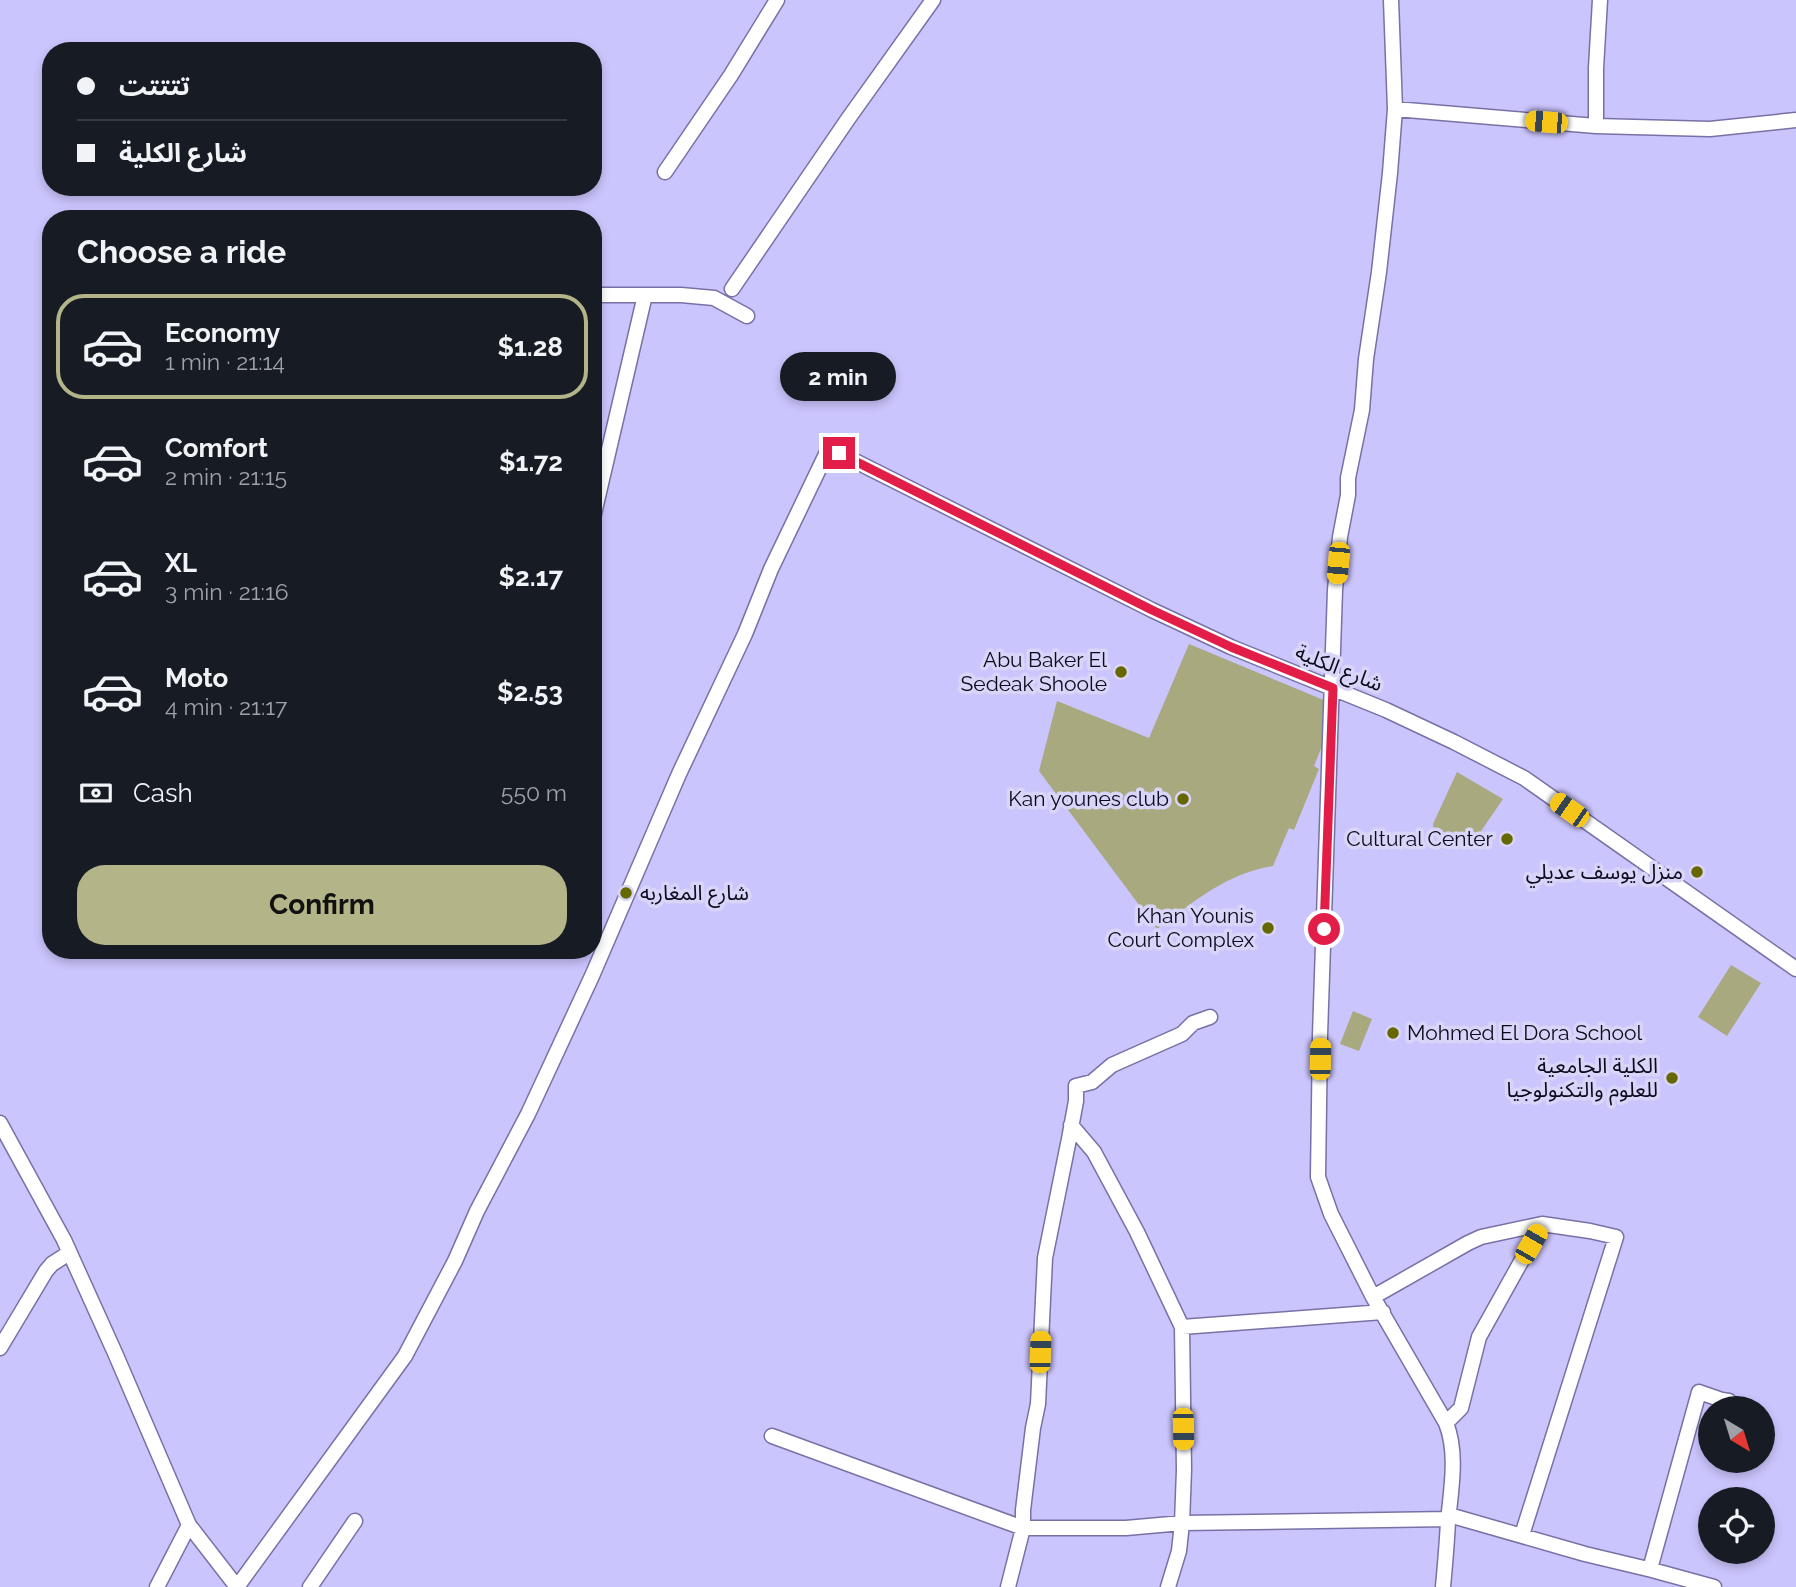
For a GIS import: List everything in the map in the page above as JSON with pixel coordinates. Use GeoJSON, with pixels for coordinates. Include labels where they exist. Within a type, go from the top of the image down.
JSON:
{"type":"FeatureCollection","features":[{"type":"Feature","properties":{"kind":"street"},"geometry":{"type":"LineString","coordinates":[[665,172],[731,75],[777,0]]}},
{"type":"Feature","properties":{"kind":"street"},"geometry":{"type":"LineString","coordinates":[[732,289],[933,0]]}},
{"type":"Feature","properties":{"kind":"street"},"geometry":{"type":"LineString","coordinates":[[1391,0],[1395,109],[1390,178],[1366,359],[1362,410],[1348,478],[1335,590],[1320,1035],[1318,1177],[1331,1214],[1373,1297],[1446,1423],[1452,1446],[1443,1587]]}},
{"type":"Feature","properties":{"kind":"street"},"geometry":{"type":"LineString","coordinates":[[1596,126],[1600,0]]}},
{"type":"Feature","properties":{"kind":"street"},"geometry":{"type":"LineString","coordinates":[[1395,109],[1596,126],[1710,129],[1796,120]]}},
{"type":"Feature","properties":{"kind":"street"},"geometry":{"type":"LineString","coordinates":[[602,295],[681,295],[714,298],[747,316]]}},
{"type":"Feature","properties":{"kind":"street"},"geometry":{"type":"LineString","coordinates":[[602,479],[645,295]]}},
{"type":"Feature","properties":{"kind":"street","name":"شارع الكلية"},"geometry":{"type":"LineString","coordinates":[[602,953],[679,774],[745,634],[771,569],[834,449],[1152,610],[1231,647],[1386,710],[1524,778],[1796,969]]}},
{"type":"Feature","properties":{"kind":"street","name":"شارع الكلية"},"geometry":{"type":"LineString","coordinates":[[237,1587],[405,1356],[528,1114],[599,959]]}},
{"type":"Feature","properties":{"kind":"street"},"geometry":{"type":"LineString","coordinates":[[1008,1587],[1023,1528],[1023,1510],[1038,1404],[1045,1258],[1076,1101],[1076,1086],[1092,1082],[1112,1065],[1182,1034],[1193,1023],[1210,1017]]}},
{"type":"Feature","properties":{"kind":"street"},"geometry":{"type":"LineString","coordinates":[[1071,1125],[1094,1152],[1137,1232],[1182,1327],[1182,1523],[1179,1551],[1168,1587]]}},
{"type":"Feature","properties":{"kind":"street"},"geometry":{"type":"LineString","coordinates":[[1,1127],[69,1253],[189,1525],[237,1587]]}},
{"type":"Feature","properties":{"kind":"street"},"geometry":{"type":"LineString","coordinates":[[1373,1297],[1481,1237],[1542,1224],[1616,1237],[1522,1535]]}},
{"type":"Feature","properties":{"kind":"street"},"geometry":{"type":"LineString","coordinates":[[1446,1423],[1461,1408],[1479,1337],[1542,1224]]}},
{"type":"Feature","properties":{"kind":"street"},"geometry":{"type":"LineString","coordinates":[[0,1348],[46,1271],[69,1253]]}},
{"type":"Feature","properties":{"kind":"street"},"geometry":{"type":"LineString","coordinates":[[1182,1327],[1383,1312]]}},
{"type":"Feature","properties":{"kind":"street"},"geometry":{"type":"LineString","coordinates":[[1650,1569],[1699,1392],[1710,1396]]}},
{"type":"Feature","properties":{"kind":"street"},"geometry":{"type":"LineString","coordinates":[[772,1436],[1023,1528],[1126,1528],[1182,1523],[1449,1517],[1714,1587]]}},
{"type":"Feature","properties":{"kind":"street"},"geometry":{"type":"LineString","coordinates":[[310,1587],[355,1521]]}},
{"type":"Feature","properties":{"kind":"street"},"geometry":{"type":"LineString","coordinates":[[157,1587],[189,1525]]}},
{"type":"Feature","properties":{"kind":"green space","name":"Kan younes club"},"geometry":{"type":"Polygon","coordinates":[[[1189,644],[1326,701],[1327,734],[1314,766],[1319,769],[1294,830],[1289,828],[1273,866],[1225,882],[1157,929],[1039,771],[1057,701],[1149,738],[1189,644]]]}},
{"type":"Feature","properties":{"kind":"green space"},"geometry":{"type":"Polygon","coordinates":[[[1457,772],[1503,799],[1475,840],[1464,843],[1434,830],[1433,824],[1457,772]]]}},
{"type":"Feature","properties":{"kind":"green space"},"geometry":{"type":"Polygon","coordinates":[[[1731,965],[1761,983],[1727,1036],[1698,1017],[1731,965]]]}},
{"type":"Feature","properties":{"kind":"green space"},"geometry":{"type":"Polygon","coordinates":[[[1353,1011],[1372,1019],[1359,1051],[1340,1044],[1353,1011]]]}},
{"type":"Feature","properties":{"kind":"place","name":"Abu Baker El Sedeak Shoole"},"geometry":{"type":"Point","coordinates":[1121,672]}},
{"type":"Feature","properties":{"kind":"place","name":"Kan younes club"},"geometry":{"type":"Point","coordinates":[1183,799]}},
{"type":"Feature","properties":{"kind":"place","name":"Cultural Center"},"geometry":{"type":"Point","coordinates":[1507,839]}},
{"type":"Feature","properties":{"kind":"place","name":"منزل يوسف عديلي"},"geometry":{"type":"Point","coordinates":[1697,872]}},
{"type":"Feature","properties":{"kind":"place","name":"شارع المغاربه"},"geometry":{"type":"Point","coordinates":[626,893]}},
{"type":"Feature","properties":{"kind":"place","name":"Khan Younis Court Complex"},"geometry":{"type":"Point","coordinates":[1268,928]}},
{"type":"Feature","properties":{"kind":"place","name":"Mohmed El Dora School"},"geometry":{"type":"Point","coordinates":[1393,1033]}},
{"type":"Feature","properties":{"kind":"place","name":"الكلية الجامعية للعلوم والتكنولوجيا"},"geometry":{"type":"Point","coordinates":[1672,1078]}},
{"type":"Feature","properties":{"kind":"route"},"geometry":{"type":"LineString","coordinates":[[839,453],[1152,610],[1231,647],[1333,688],[1324,929]]}}]}
